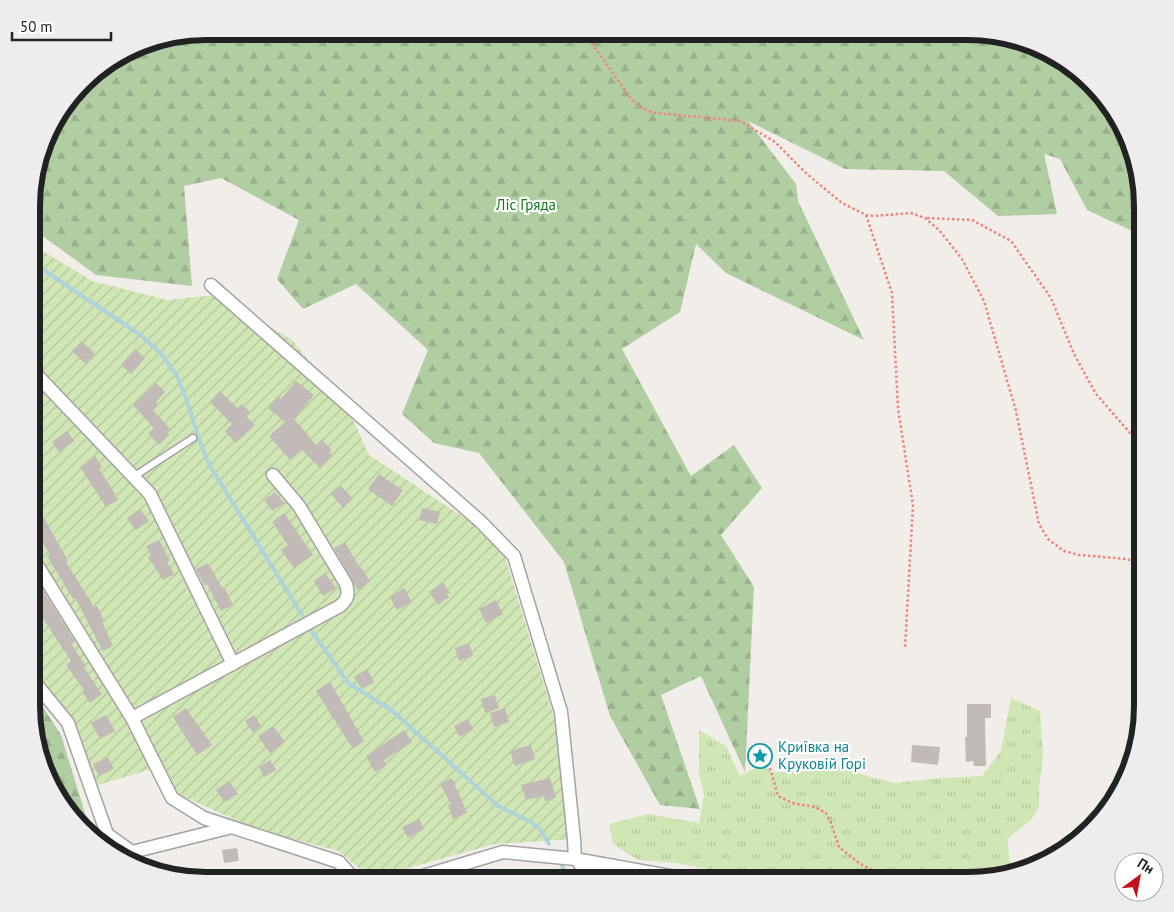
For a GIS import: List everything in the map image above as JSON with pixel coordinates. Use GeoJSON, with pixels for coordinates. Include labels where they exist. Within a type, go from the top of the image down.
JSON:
{"type":"FeatureCollection","features":[{"type":"Feature","properties":{"kind":"street"},"geometry":{"type":"LineString","coordinates":[[211,285],[481,522],[514,556],[560,712],[575,860]]}},
{"type":"Feature","properties":{"kind":"street"},"geometry":{"type":"LineString","coordinates":[[40,378],[150,494],[233,664]]}},
{"type":"Feature","properties":{"kind":"street"},"geometry":{"type":"LineString","coordinates":[[132,718],[340,606],[346,600],[348,592],[346,584],[299,506],[273,474]]}},
{"type":"Feature","properties":{"kind":"street"},"geometry":{"type":"LineString","coordinates":[[40,570],[132,718],[172,798],[204,818],[339,862],[348,872]]}},
{"type":"Feature","properties":{"kind":"street"},"geometry":{"type":"LineString","coordinates":[[40,689],[68,723],[108,834],[132,852],[232,827]]}},
{"type":"Feature","properties":{"kind":"street"},"geometry":{"type":"LineString","coordinates":[[437,872],[503,852],[575,860],[645,872]]}},
{"type":"Feature","properties":{"kind":"street"},"geometry":{"type":"LineString","coordinates":[[575,860],[595,872]]}},
{"type":"Feature","properties":{"kind":"lane"},"geometry":{"type":"LineString","coordinates":[[133,477],[192,438]]}},
{"type":"Feature","properties":{"kind":"lane"},"geometry":{"type":"LineString","coordinates":[[575,860],[581,872]]}},
{"type":"Feature","properties":{"kind":"path"},"geometry":{"type":"LineString","coordinates":[[589,40],[632,100],[643,110],[655,113],[740,121],[774,142],[842,203],[866,215],[911,213],[925,218],[972,220],[1011,241],[1051,298],[1074,354],[1096,394],[1134,437]]}},
{"type":"Feature","properties":{"kind":"path"},"geometry":{"type":"LineString","coordinates":[[866,215],[892,293],[898,409],[913,505],[905,648]]}},
{"type":"Feature","properties":{"kind":"path"},"geometry":{"type":"LineString","coordinates":[[925,218],[950,242],[962,259],[984,301],[1016,411],[1039,524],[1048,539],[1064,550],[1079,556],[1134,562]]}},
{"type":"Feature","properties":{"kind":"path"},"geometry":{"type":"LineString","coordinates":[[770,768],[778,796],[792,803],[815,808],[826,813],[839,847],[859,863],[876,872]]}},
{"type":"Feature","properties":{"kind":"green space","name":"Ліс Гряда"},"geometry":{"type":"Polygon","coordinates":[[[185,41],[989,41],[1011,46],[1051,62],[1069,74],[1085,89],[1100,105],[1117,133],[1125,153],[1133,185],[1134,232],[1087,210],[1060,159],[1044,154],[1057,214],[998,216],[944,171],[845,169],[748,121],[796,184],[798,201],[864,340],[726,273],[696,244],[680,312],[622,349],[691,476],[734,445],[762,488],[721,535],[754,587],[745,772],[701,676],[661,695],[700,809],[660,805],[610,716],[564,562],[479,453],[434,443],[402,414],[428,350],[356,284],[303,309],[277,279],[299,220],[221,178],[184,186],[192,286],[96,275],[40,234],[41,185],[49,153],[68,114],[81,97],[105,74],[123,62],[143,53],[185,41]]]}},
{"type":"Feature","properties":{"kind":"green space"},"geometry":{"type":"Polygon","coordinates":[[[40,249],[92,281],[167,300],[217,295],[292,340],[349,411],[369,455],[474,524],[505,557],[553,714],[574,839],[495,844],[393,872],[364,872],[339,851],[258,830],[182,796],[151,769],[95,786],[74,721],[40,682],[40,249]]]}},
{"type":"Feature","properties":{"kind":"green space"},"geometry":{"type":"Polygon","coordinates":[[[1011,698],[1040,711],[1043,756],[1039,788],[1039,808],[1031,820],[1007,839],[1010,866],[989,871],[968,872],[726,872],[676,863],[638,860],[613,844],[609,824],[648,814],[699,823],[704,795],[699,773],[699,730],[726,746],[740,776],[763,764],[771,772],[794,772],[836,766],[896,783],[982,776],[1001,751],[1011,698]]]}},
{"type":"Feature","properties":{"kind":"green space"},"geometry":{"type":"Polygon","coordinates":[[[40,702],[61,735],[85,813],[83,817],[74,807],[57,779],[49,759],[41,727],[40,702]]]}},
{"type":"Feature","properties":{"kind":"building"},"geometry":{"type":"Polygon","coordinates":[[[82,341],[95,354],[86,364],[72,351],[82,341]]]}},
{"type":"Feature","properties":{"kind":"building"},"geometry":{"type":"Polygon","coordinates":[[[135,349],[145,358],[131,374],[121,365],[135,349]]]}},
{"type":"Feature","properties":{"kind":"building"},"geometry":{"type":"Polygon","coordinates":[[[296,381],[314,395],[294,419],[316,445],[322,440],[332,450],[329,452],[333,456],[320,468],[302,450],[290,460],[269,436],[285,422],[268,408],[278,396],[281,399],[296,381]]]}},
{"type":"Feature","properties":{"kind":"building"},"geometry":{"type":"Polygon","coordinates":[[[156,383],[165,392],[156,402],[158,405],[153,410],[170,429],[167,432],[169,435],[159,445],[148,433],[154,428],[133,405],[156,383]]]}},
{"type":"Feature","properties":{"kind":"building"},"geometry":{"type":"Polygon","coordinates":[[[220,391],[237,408],[242,404],[250,412],[246,416],[255,425],[236,443],[225,431],[232,424],[210,402],[220,391]]]}},
{"type":"Feature","properties":{"kind":"building"},"geometry":{"type":"Polygon","coordinates":[[[67,431],[74,441],[59,452],[52,442],[67,431]]]}},
{"type":"Feature","properties":{"kind":"building"},"geometry":{"type":"Polygon","coordinates":[[[95,456],[102,467],[99,469],[118,500],[106,507],[80,467],[95,456]]]}},
{"type":"Feature","properties":{"kind":"building"},"geometry":{"type":"Polygon","coordinates":[[[379,474],[403,490],[392,506],[368,489],[379,474]]]}},
{"type":"Feature","properties":{"kind":"building"},"geometry":{"type":"Polygon","coordinates":[[[341,486],[353,499],[343,508],[331,494],[341,486]]]}},
{"type":"Feature","properties":{"kind":"building"},"geometry":{"type":"Polygon","coordinates":[[[275,492],[284,503],[272,511],[264,500],[275,492]]]}},
{"type":"Feature","properties":{"kind":"building"},"geometry":{"type":"Polygon","coordinates":[[[422,508],[440,512],[437,524],[419,520],[422,508]]]}},
{"type":"Feature","properties":{"kind":"building"},"geometry":{"type":"Polygon","coordinates":[[[140,509],[149,521],[136,530],[127,518],[140,509]]]}},
{"type":"Feature","properties":{"kind":"building"},"geometry":{"type":"Polygon","coordinates":[[[284,513],[313,555],[294,568],[281,550],[288,545],[272,522],[284,513]]]}},
{"type":"Feature","properties":{"kind":"building"},"geometry":{"type":"Polygon","coordinates":[[[44,518],[68,561],[66,562],[94,607],[97,606],[113,646],[103,651],[75,598],[73,599],[47,556],[50,554],[40,539],[40,521],[44,518]]]}},
{"type":"Feature","properties":{"kind":"building"},"geometry":{"type":"Polygon","coordinates":[[[159,540],[170,561],[167,562],[174,574],[163,580],[148,557],[151,556],[146,546],[159,540]]]}},
{"type":"Feature","properties":{"kind":"building"},"geometry":{"type":"Polygon","coordinates":[[[345,542],[359,567],[370,581],[358,590],[334,548],[345,542]]]}},
{"type":"Feature","properties":{"kind":"building"},"geometry":{"type":"Polygon","coordinates":[[[208,563],[233,605],[221,611],[207,584],[205,586],[196,569],[208,563]]]}},
{"type":"Feature","properties":{"kind":"building"},"geometry":{"type":"Polygon","coordinates":[[[325,573],[336,588],[323,596],[314,581],[325,573]]]}},
{"type":"Feature","properties":{"kind":"building"},"geometry":{"type":"Polygon","coordinates":[[[443,582],[450,593],[447,594],[449,597],[438,605],[429,592],[443,582]]]}},
{"type":"Feature","properties":{"kind":"building"},"geometry":{"type":"Polygon","coordinates":[[[40,585],[75,642],[71,644],[86,666],[84,668],[102,694],[90,703],[82,692],[84,690],[66,665],[71,661],[40,614],[40,585]]]}},
{"type":"Feature","properties":{"kind":"building"},"geometry":{"type":"Polygon","coordinates":[[[404,588],[412,602],[397,610],[390,597],[404,588]]]}},
{"type":"Feature","properties":{"kind":"building"},"geometry":{"type":"Polygon","coordinates":[[[496,600],[503,614],[486,623],[479,609],[496,600]]]}},
{"type":"Feature","properties":{"kind":"building"},"geometry":{"type":"Polygon","coordinates":[[[469,643],[473,656],[459,661],[455,648],[469,643]]]}},
{"type":"Feature","properties":{"kind":"building"},"geometry":{"type":"Polygon","coordinates":[[[367,669],[374,682],[362,689],[354,677],[367,669]]]}},
{"type":"Feature","properties":{"kind":"building"},"geometry":{"type":"Polygon","coordinates":[[[330,682],[364,741],[353,749],[316,691],[330,682]]]}},
{"type":"Feature","properties":{"kind":"building"},"geometry":{"type":"Polygon","coordinates":[[[495,695],[499,708],[485,713],[481,699],[495,695]]]}},
{"type":"Feature","properties":{"kind":"building"},"geometry":{"type":"Polygon","coordinates":[[[967,704],[991,704],[991,718],[985,718],[986,766],[974,766],[973,761],[966,762],[967,704]]]}},
{"type":"Feature","properties":{"kind":"building"},"geometry":{"type":"Polygon","coordinates":[[[186,708],[212,745],[197,755],[173,717],[186,708]]]}},
{"type":"Feature","properties":{"kind":"building"},"geometry":{"type":"Polygon","coordinates":[[[505,708],[509,722],[494,727],[490,713],[505,708]]]}},
{"type":"Feature","properties":{"kind":"building"},"geometry":{"type":"Polygon","coordinates":[[[106,715],[115,731],[100,739],[91,723],[106,715]]]}},
{"type":"Feature","properties":{"kind":"building"},"geometry":{"type":"Polygon","coordinates":[[[254,715],[261,726],[253,732],[245,721],[254,715]]]}},
{"type":"Feature","properties":{"kind":"building"},"geometry":{"type":"Polygon","coordinates":[[[468,719],[473,730],[459,737],[454,726],[468,719]]]}},
{"type":"Feature","properties":{"kind":"building"},"geometry":{"type":"Polygon","coordinates":[[[273,726],[285,742],[270,753],[258,736],[273,726]]]}},
{"type":"Feature","properties":{"kind":"building"},"geometry":{"type":"Polygon","coordinates":[[[404,730],[412,742],[384,760],[386,765],[375,772],[366,756],[404,730]]]}},
{"type":"Feature","properties":{"kind":"building"},"geometry":{"type":"Polygon","coordinates":[[[531,745],[535,759],[515,766],[510,751],[531,745]]]}},
{"type":"Feature","properties":{"kind":"building"},"geometry":{"type":"Polygon","coordinates":[[[912,745],[940,747],[938,765],[911,762],[912,745]]]}},
{"type":"Feature","properties":{"kind":"building"},"geometry":{"type":"Polygon","coordinates":[[[108,757],[114,769],[99,776],[93,764],[108,757]]]}},
{"type":"Feature","properties":{"kind":"building"},"geometry":{"type":"Polygon","coordinates":[[[270,760],[276,770],[264,777],[259,767],[270,760]]]}},
{"type":"Feature","properties":{"kind":"building"},"geometry":{"type":"Polygon","coordinates":[[[452,778],[467,813],[453,819],[448,805],[451,804],[440,784],[452,778]]]}},
{"type":"Feature","properties":{"kind":"building"},"geometry":{"type":"Polygon","coordinates":[[[550,778],[556,798],[545,801],[544,796],[526,800],[521,785],[550,778]]]}},
{"type":"Feature","properties":{"kind":"building"},"geometry":{"type":"Polygon","coordinates":[[[229,781],[238,794],[225,802],[216,790],[229,781]]]}},
{"type":"Feature","properties":{"kind":"building"},"geometry":{"type":"Polygon","coordinates":[[[419,819],[424,829],[408,838],[402,827],[419,819]]]}},
{"type":"Feature","properties":{"kind":"building"},"geometry":{"type":"Polygon","coordinates":[[[237,848],[239,861],[224,863],[222,850],[237,848]]]}},
{"type":"Feature","properties":{"kind":"waterway"},"geometry":{"type":"LineString","coordinates":[[40,268],[142,336],[162,355],[177,376],[210,466],[302,615]]}},
{"type":"Feature","properties":{"kind":"waterway"},"geometry":{"type":"LineString","coordinates":[[311,630],[348,683],[390,709],[498,806],[529,821],[540,829],[549,844]]}},
{"type":"Feature","properties":{"kind":"waterway"},"geometry":{"type":"LineString","coordinates":[[562,866],[565,872]]}},
{"type":"Feature","properties":{"kind":"place","name":"Криївка на Круковій Горі"},"geometry":{"type":"Point","coordinates":[760,756]}}]}
